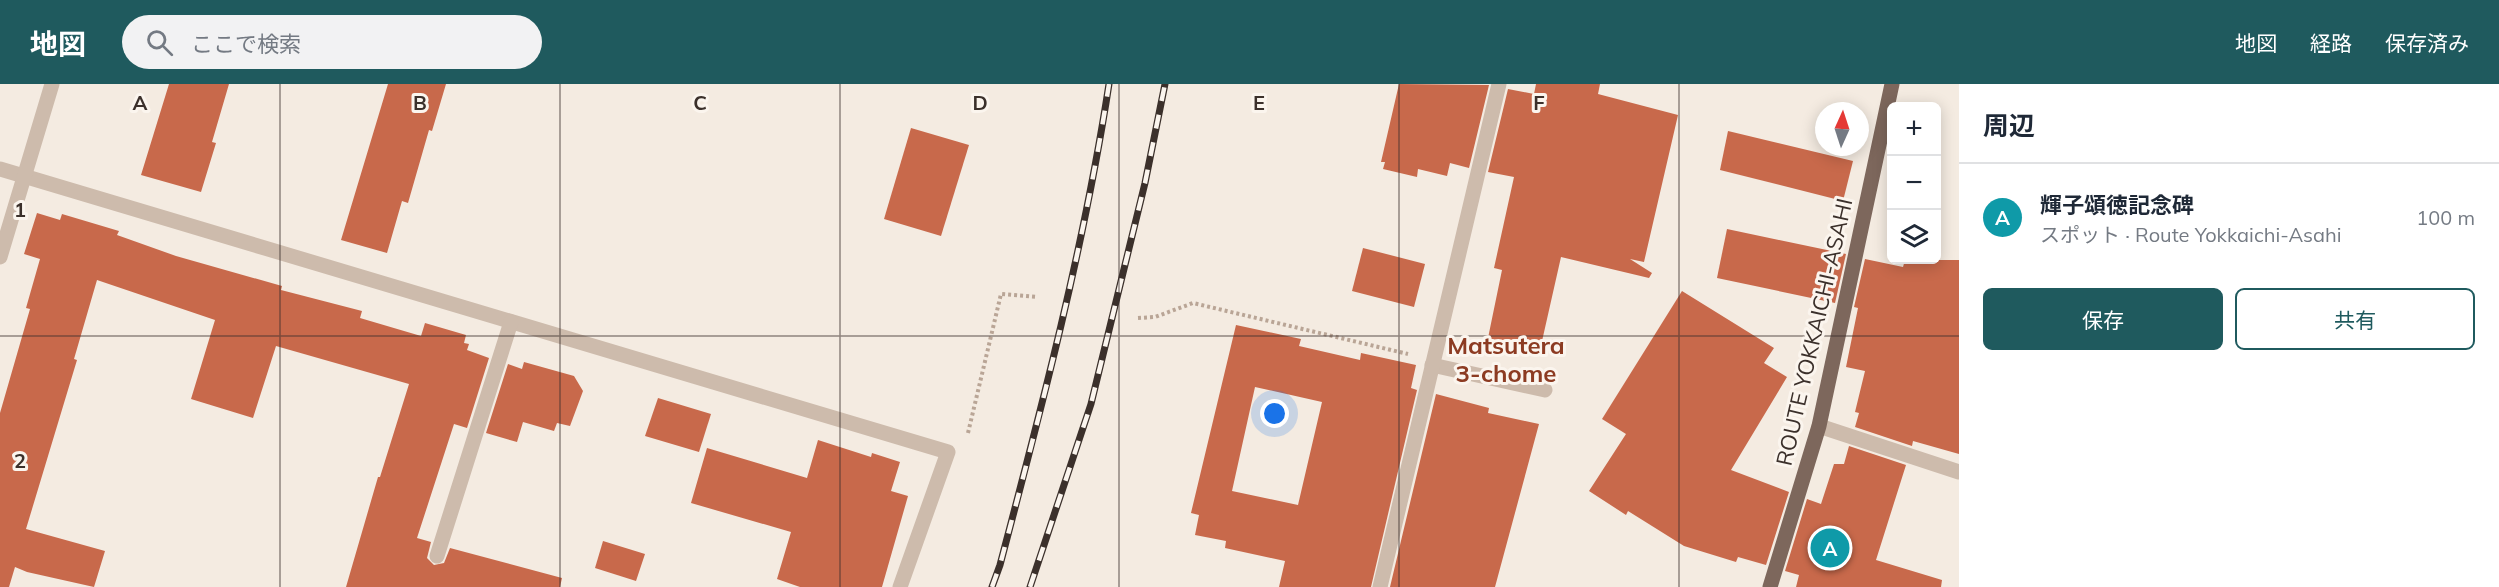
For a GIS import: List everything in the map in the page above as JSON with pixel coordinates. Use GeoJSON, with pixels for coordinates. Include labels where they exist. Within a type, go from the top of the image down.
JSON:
{"type":"FeatureCollection","features":[{"type":"Feature","properties":{"kind":"main road","name":"ROUTE YOKKAICHI-ASAHI"},"geometry":{"type":"LineString","coordinates":[[1770,587],[1819,426],[1892,84]]}},
{"type":"Feature","properties":{"kind":"street"},"geometry":{"type":"LineString","coordinates":[[0,257],[51,84]]}},
{"type":"Feature","properties":{"kind":"street"},"geometry":{"type":"LineString","coordinates":[[1380,587],[1499,84]]}},
{"type":"Feature","properties":{"kind":"street"},"geometry":{"type":"LineString","coordinates":[[0,170],[948,452],[900,587]]}},
{"type":"Feature","properties":{"kind":"street"},"geometry":{"type":"LineString","coordinates":[[437,556],[511,322]]}},
{"type":"Feature","properties":{"kind":"street"},"geometry":{"type":"LineString","coordinates":[[1432,363],[1545,390]]}},
{"type":"Feature","properties":{"kind":"street"},"geometry":{"type":"LineString","coordinates":[[1819,426],[1959,472]]}},
{"type":"Feature","properties":{"kind":"path"},"geometry":{"type":"LineString","coordinates":[[948,452],[963,455],[1001,294],[1038,297]]}},
{"type":"Feature","properties":{"kind":"path"},"geometry":{"type":"LineString","coordinates":[[1138,318],[1155,317],[1193,303],[1432,363]]}},
{"type":"Feature","properties":{"kind":"building"},"geometry":{"type":"Polygon","coordinates":[[[169,84],[229,84],[212,142],[216,143],[201,192],[141,175],[169,84]]]}},
{"type":"Feature","properties":{"kind":"building"},"geometry":{"type":"Polygon","coordinates":[[[388,84],[446,84],[432,131],[429,130],[408,203],[402,201],[387,253],[341,240],[388,84]]]}},
{"type":"Feature","properties":{"kind":"building"},"geometry":{"type":"Polygon","coordinates":[[[1399,84],[1489,85],[1469,168],[1450,163],[1447,176],[1418,169],[1417,177],[1383,169],[1385,162],[1381,162],[1399,84]]]}},
{"type":"Feature","properties":{"kind":"building"},"geometry":{"type":"Polygon","coordinates":[[[1536,84],[1600,84],[1598,94],[1678,115],[1644,262],[1630,259],[1652,273],[1649,278],[1561,257],[1540,350],[1488,338],[1502,270],[1494,268],[1514,177],[1488,172],[1508,89],[1534,94],[1536,84]]]}},
{"type":"Feature","properties":{"kind":"building"},"geometry":{"type":"Polygon","coordinates":[[[911,128],[969,145],[941,236],[884,219],[911,128]]]}},
{"type":"Feature","properties":{"kind":"building"},"geometry":{"type":"Polygon","coordinates":[[[1728,131],[1815,152],[1815,156],[1832,156],[1853,161],[1843,201],[1720,170],[1728,131]]]}},
{"type":"Feature","properties":{"kind":"building"},"geometry":{"type":"Polygon","coordinates":[[[37,213],[60,220],[62,214],[119,231],[117,235],[176,256],[282,286],[281,290],[362,311],[360,318],[421,336],[425,323],[466,335],[464,343],[469,344],[467,350],[489,358],[467,428],[454,424],[417,538],[431,542],[427,558],[434,565],[444,563],[450,548],[562,578],[560,587],[346,587],[378,477],[380,477],[409,384],[276,346],[253,418],[191,399],[215,320],[97,280],[74,359],[77,360],[26,529],[105,551],[94,587],[27,572],[15,567],[9,587],[0,587],[0,413],[30,309],[26,308],[40,259],[24,254],[37,213]]]}},
{"type":"Feature","properties":{"kind":"building"},"geometry":{"type":"Polygon","coordinates":[[[1727,229],[1846,254],[1835,303],[1717,278],[1727,229]]]}},
{"type":"Feature","properties":{"kind":"building"},"geometry":{"type":"Polygon","coordinates":[[[1363,248],[1425,264],[1414,307],[1352,291],[1363,248]]]}},
{"type":"Feature","properties":{"kind":"building"},"geometry":{"type":"Polygon","coordinates":[[[1865,259],[1903,267],[1904,264],[1941,264],[1941,260],[1959,260],[1959,454],[1913,441],[1912,446],[1855,427],[1859,413],[1855,412],[1865,371],[1846,367],[1858,308],[1854,307],[1865,259]]]}},
{"type":"Feature","properties":{"kind":"building"},"geometry":{"type":"Polygon","coordinates":[[[1682,291],[1774,348],[1764,363],[1787,377],[1731,470],[1789,492],[1766,565],[1738,557],[1736,562],[1684,546],[1628,511],[1626,515],[1589,491],[1626,434],[1602,419],[1682,291]]]}},
{"type":"Feature","properties":{"kind":"building"},"geometry":{"type":"Polygon","coordinates":[[[1236,325],[1301,339],[1299,346],[1360,360],[1361,353],[1416,365],[1411,388],[1417,390],[1371,587],[1279,587],[1285,561],[1225,548],[1226,541],[1195,535],[1199,515],[1191,513],[1236,325]],[[1255,387],[1232,491],[1298,505],[1322,402],[1255,387]]]}},
{"type":"Feature","properties":{"kind":"building"},"geometry":{"type":"Polygon","coordinates":[[[524,362],[574,376],[583,391],[570,426],[557,423],[554,431],[523,422],[517,442],[486,433],[508,364],[522,369],[524,362]]]}},
{"type":"Feature","properties":{"kind":"building"},"geometry":{"type":"Polygon","coordinates":[[[1436,394],[1489,408],[1488,413],[1539,424],[1495,587],[1390,587],[1436,394]]]}},
{"type":"Feature","properties":{"kind":"building"},"geometry":{"type":"Polygon","coordinates":[[[658,398],[711,414],[699,452],[645,436],[658,398]]]}},
{"type":"Feature","properties":{"kind":"building"},"geometry":{"type":"Polygon","coordinates":[[[818,440],[871,457],[872,453],[900,462],[891,491],[908,496],[882,587],[800,587],[777,579],[791,532],[691,503],[707,448],[807,478],[818,440]]]}},
{"type":"Feature","properties":{"kind":"building"},"geometry":{"type":"Polygon","coordinates":[[[1849,446],[1906,465],[1876,560],[1942,580],[1941,587],[1796,587],[1799,575],[1785,571],[1807,499],[1821,504],[1834,464],[1844,464],[1849,446]]]}},
{"type":"Feature","properties":{"kind":"building"},"geometry":{"type":"Polygon","coordinates":[[[603,541],[645,554],[636,581],[595,568],[603,541]]]}},
{"type":"Feature","properties":{"kind":"railway"},"geometry":{"type":"LineString","coordinates":[[992,587],[1000,565],[1031,446],[1075,266],[1109,84]]}},
{"type":"Feature","properties":{"kind":"railway"},"geometry":{"type":"LineString","coordinates":[[1030,587],[1091,404],[1145,183],[1165,84]]}},
{"type":"Feature","properties":{"kind":"place","name":"輝子頌徳記念碑"},"geometry":{"type":"Point","coordinates":[1830,548]}},
{"type":"Feature","properties":{"kind":"district","name":"Matsutera 3-chome"},"geometry":{"type":"Point","coordinates":[1506,360]}}]}
